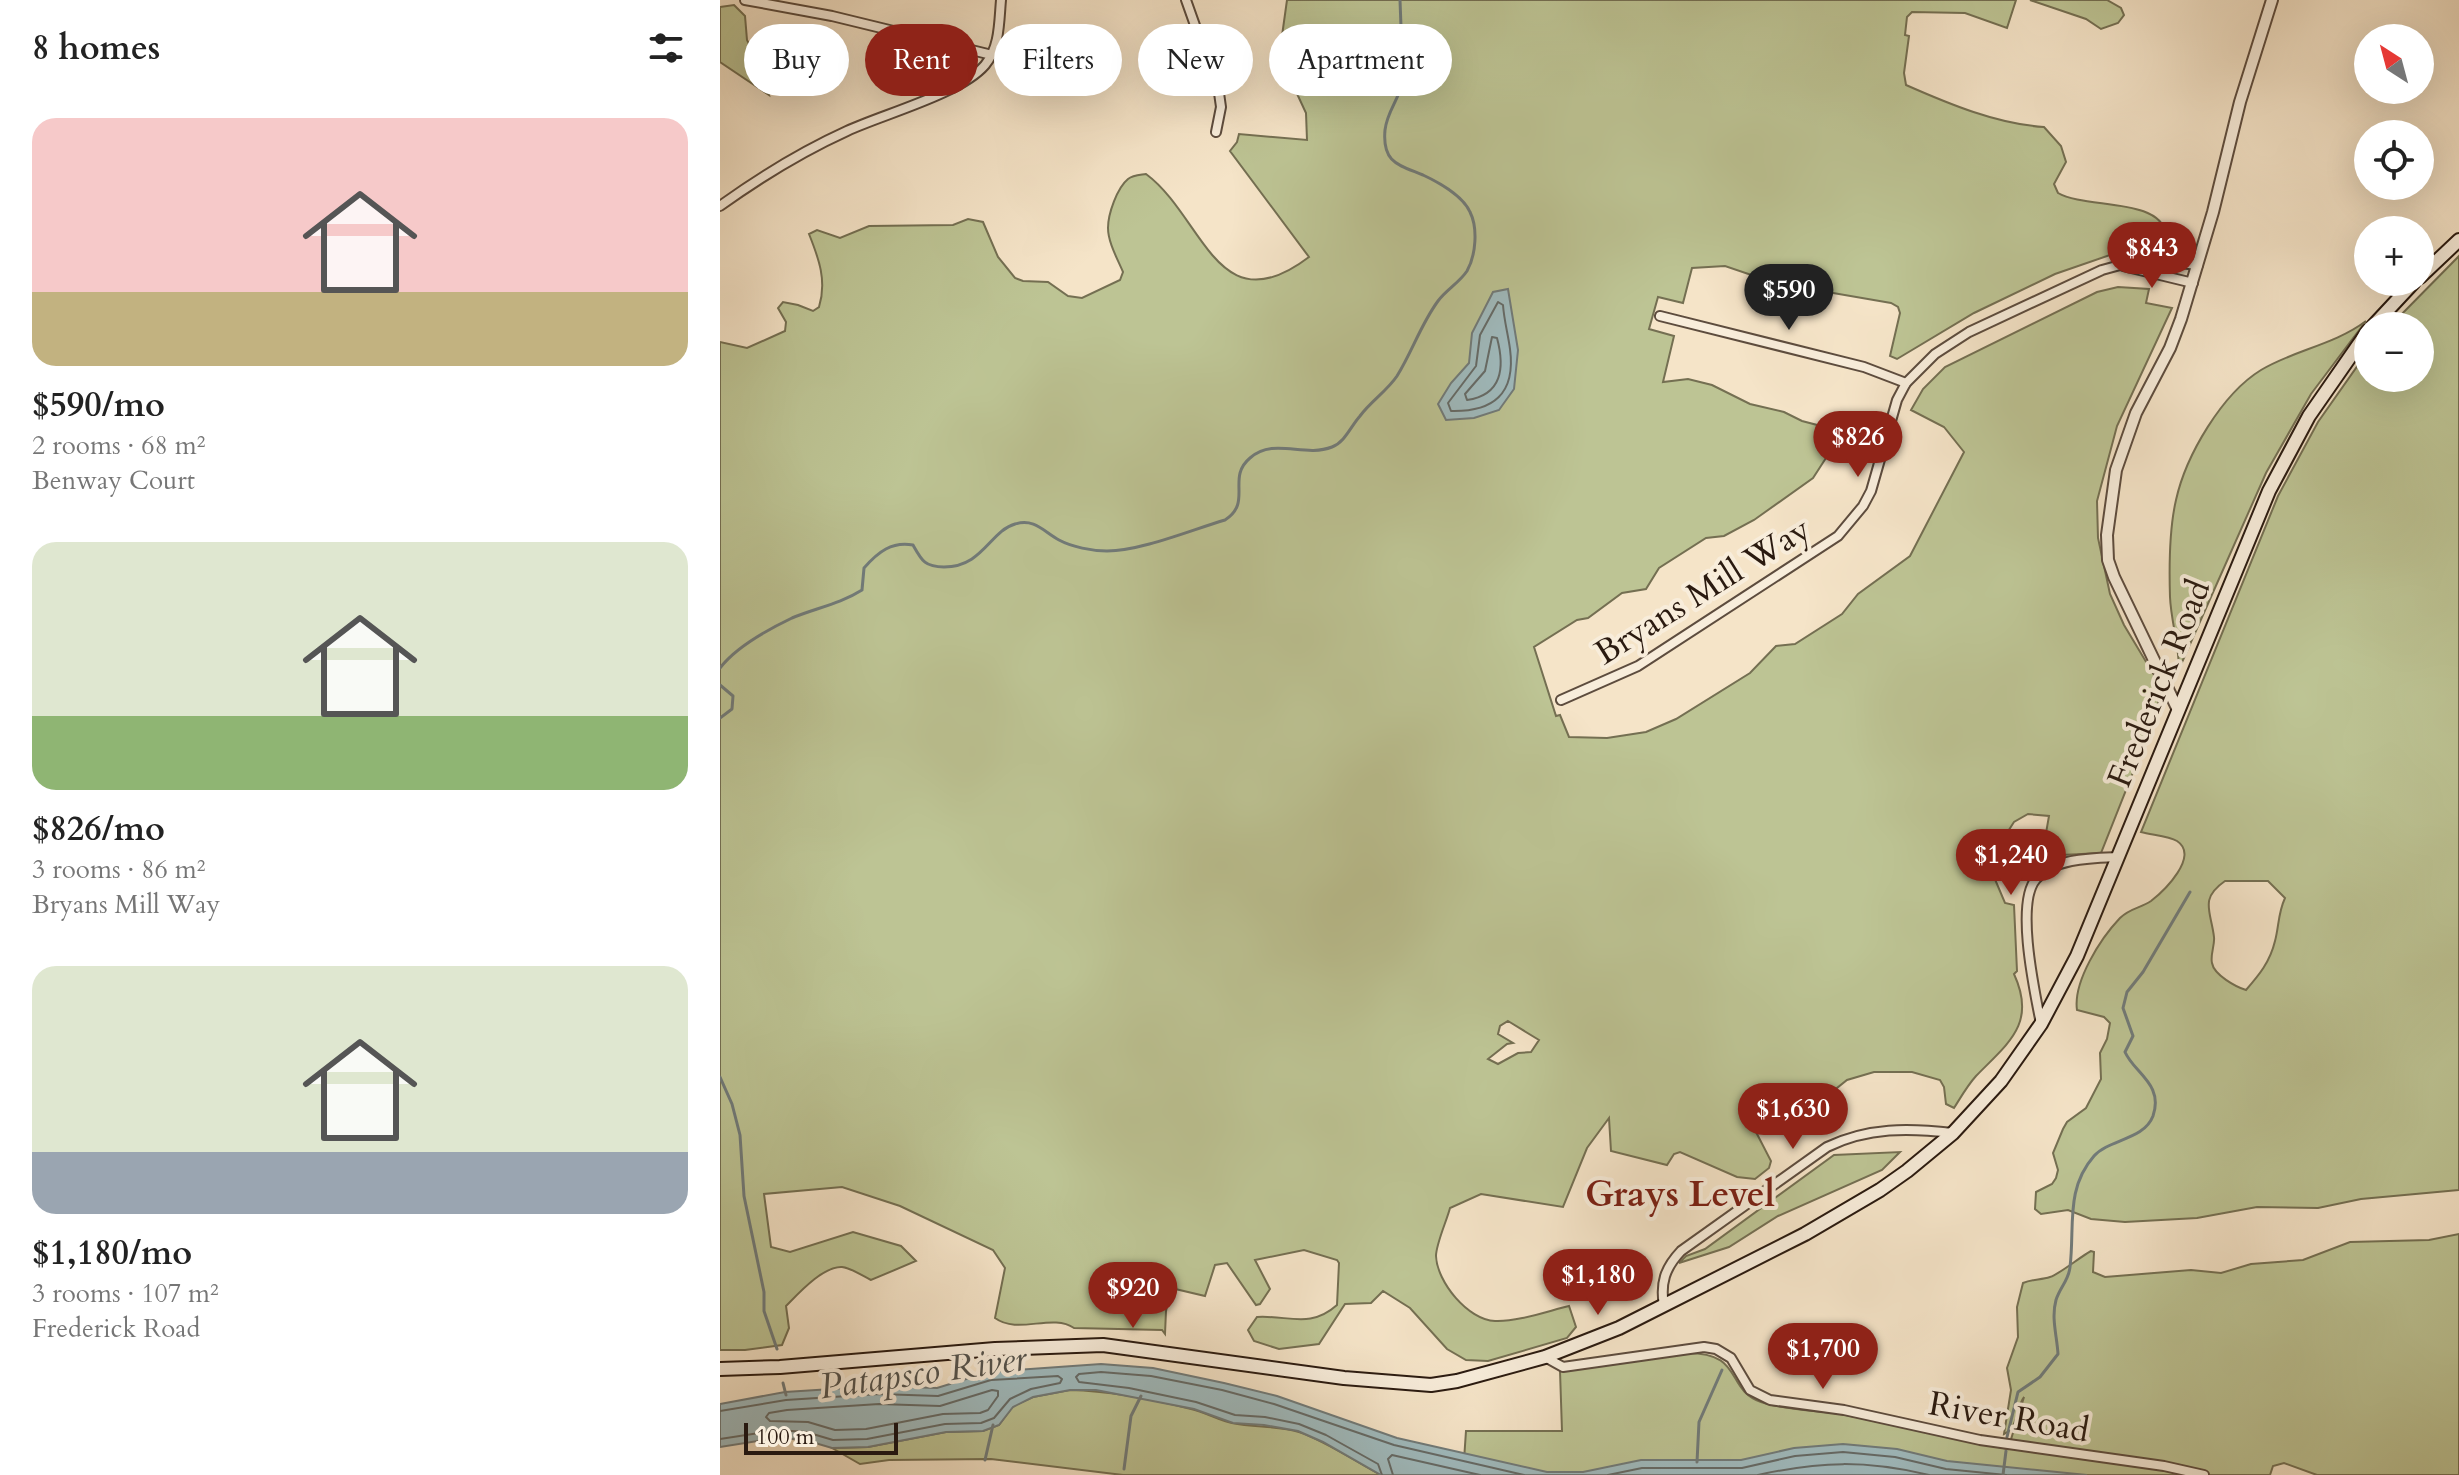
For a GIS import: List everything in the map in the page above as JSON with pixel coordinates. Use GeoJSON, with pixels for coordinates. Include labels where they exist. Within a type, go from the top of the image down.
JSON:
{"type":"FeatureCollection","features":[{"type":"Feature","properties":{"kind":"main road"},"geometry":{"type":"LineString","coordinates":[[2434,264],[2459,240]]}},
{"type":"Feature","properties":{"kind":"main road"},"geometry":{"type":"LineString","coordinates":[[2386,312],[2401,296]]}},
{"type":"Feature","properties":{"kind":"main road","name":"Frederick Road"},"geometry":{"type":"LineString","coordinates":[[720,1369],[1103,1345],[1344,1378],[1431,1385],[1493,1373],[1545,1357],[1664,1306],[1848,1209],[1907,1171],[1953,1133],[2001,1081],[2041,1024],[2077,956],[2251,529],[2285,457],[2354,350]]}},
{"type":"Feature","properties":{"kind":"street"},"geometry":{"type":"LineString","coordinates":[[745,0],[832,16],[992,55]]}},
{"type":"Feature","properties":{"kind":"street"},"geometry":{"type":"LineString","coordinates":[[720,206],[813,148],[964,81],[984,66],[992,55],[997,40],[1001,0]]}},
{"type":"Feature","properties":{"kind":"street"},"geometry":{"type":"LineString","coordinates":[[1186,0],[1219,93],[1221,107],[1216,132]]}},
{"type":"Feature","properties":{"kind":"street"},"geometry":{"type":"LineString","coordinates":[[2178,710],[2114,577],[2108,560],[2107,535],[2116,470],[2126,438],[2170,348],[2193,283],[2240,102],[2272,0]]}},
{"type":"Feature","properties":{"kind":"street","name":"Bryans Mill Way"},"geometry":{"type":"LineString","coordinates":[[1561,700],[1638,666],[1838,536],[1863,506],[1871,491],[1890,418],[1906,383],[1935,354],[1969,332],[2083,278],[2142,259],[2198,265]]}},
{"type":"Feature","properties":{"kind":"street"},"geometry":{"type":"LineString","coordinates":[[2123,266],[2193,283]]}},
{"type":"Feature","properties":{"kind":"street"},"geometry":{"type":"LineString","coordinates":[[1660,316],[1864,367],[1906,383]]}},
{"type":"Feature","properties":{"kind":"street"},"geometry":{"type":"LineString","coordinates":[[2041,1024],[2031,976],[2029,889],[2035,880],[2054,867],[2090,858],[2118,857]]}},
{"type":"Feature","properties":{"kind":"street"},"geometry":{"type":"LineString","coordinates":[[1664,1306],[1661,1292],[1663,1278],[1666,1269],[1681,1251],[1827,1147],[1848,1136],[1891,1130],[1953,1133]]}},
{"type":"Feature","properties":{"kind":"street","name":"River Road"},"geometry":{"type":"LineString","coordinates":[[1545,1357],[1563,1367],[1704,1347],[1716,1349],[1731,1358],[1750,1390],[1770,1400],[1844,1410],[1980,1440],[2164,1466],[2204,1475]]}},
{"type":"Feature","properties":{"kind":"green space"},"geometry":{"type":"Polygon","coordinates":[[[1287,0],[2016,0],[2007,28],[1965,13],[1912,12],[1907,17],[1905,35],[1909,36],[1904,73],[1906,85],[1991,117],[2044,127],[2061,146],[2066,162],[2054,184],[2058,193],[2150,214],[2161,222],[2166,234],[2162,240],[2168,241],[2168,245],[2136,246],[2055,274],[1974,313],[1897,359],[1890,356],[1900,313],[1898,307],[1891,303],[1775,283],[1725,266],[1692,268],[1683,303],[1658,297],[1649,329],[1674,336],[1663,382],[1688,379],[1712,385],[1750,404],[1784,412],[1821,426],[1819,430],[1838,433],[1837,441],[1813,478],[1754,520],[1724,536],[1706,538],[1659,568],[1646,589],[1622,593],[1588,618],[1577,620],[1534,647],[1556,716],[1560,715],[1569,737],[1607,738],[1646,732],[1676,719],[1750,673],[1776,646],[1795,644],[1842,614],[1858,594],[1910,556],[1964,452],[1944,427],[1911,410],[1923,389],[1945,367],[2097,292],[2118,287],[2149,289],[2146,303],[2172,308],[2117,426],[2097,501],[2098,538],[2110,594],[2124,625],[2154,675],[2159,707],[2101,853],[2042,856],[2049,816],[2028,814],[2014,822],[1996,850],[1994,877],[2005,903],[2014,905],[2017,971],[2014,974],[2020,991],[2021,1020],[2008,1042],[1973,1080],[1954,1108],[1946,1104],[1940,1080],[1912,1072],[1874,1072],[1847,1080],[1812,1108],[1778,1118],[1756,1132],[1771,1161],[1769,1168],[1755,1179],[1737,1177],[1680,1152],[1674,1154],[1667,1165],[1611,1151],[1609,1118],[1587,1148],[1563,1207],[1481,1194],[1450,1208],[1436,1256],[1442,1277],[1456,1298],[1475,1314],[1495,1321],[1523,1318],[1569,1306],[1576,1327],[1567,1338],[1488,1361],[1466,1360],[1447,1349],[1410,1308],[1383,1291],[1371,1303],[1345,1304],[1319,1344],[1279,1349],[1254,1341],[1248,1330],[1257,1317],[1308,1319],[1318,1317],[1337,1305],[1339,1263],[1304,1250],[1255,1260],[1270,1289],[1260,1304],[1256,1305],[1227,1263],[1215,1265],[1205,1296],[1171,1288],[1165,1334],[1162,1330],[1074,1328],[1056,1322],[1004,1323],[995,1318],[1005,1268],[993,1250],[900,1206],[842,1187],[764,1194],[771,1247],[790,1252],[853,1232],[901,1246],[916,1261],[871,1280],[842,1267],[827,1271],[786,1306],[789,1328],[782,1345],[720,1350],[720,342],[747,348],[785,331],[786,322],[778,308],[783,302],[813,311],[819,307],[822,279],[809,234],[817,230],[840,238],[869,226],[953,225],[968,219],[983,222],[998,257],[1015,278],[1048,282],[1068,296],[1082,298],[1120,280],[1123,272],[1110,239],[1110,216],[1124,183],[1132,177],[1146,174],[1166,193],[1215,258],[1232,273],[1253,280],[1278,275],[1309,257],[1230,151],[1239,134],[1307,140],[1306,113],[1298,96],[1452,96],[1452,24],[1284,24],[1287,0]],[[1508,1021],[1500,1026],[1498,1034],[1513,1043],[1488,1059],[1498,1064],[1518,1053],[1531,1052],[1539,1040],[1508,1021]]]}},
{"type":"Feature","properties":{"kind":"green space"},"geometry":{"type":"Polygon","coordinates":[[[2030,0],[2107,0],[2121,8],[2124,15],[2118,23],[2101,29],[2086,19],[2030,0]]]}},
{"type":"Feature","properties":{"kind":"green space"},"geometry":{"type":"Polygon","coordinates":[[[734,5],[745,16],[744,78],[720,62],[720,7],[734,5]]]}},
{"type":"Feature","properties":{"kind":"green space"},"geometry":{"type":"Polygon","coordinates":[[[2459,256],[2459,1190],[2361,1199],[2318,1208],[2257,1207],[2197,1218],[2125,1222],[2091,1219],[2068,1210],[2041,1214],[2035,1209],[2036,1192],[2052,1184],[2056,1178],[2058,1170],[2053,1153],[2063,1129],[2067,1122],[2086,1108],[2101,1079],[2100,1053],[2110,1023],[2104,1017],[2077,1010],[2079,987],[2104,937],[2120,918],[2157,896],[2171,882],[2182,864],[2183,847],[2177,841],[2141,832],[2278,496],[2318,422],[2354,371],[2354,392],[2434,392],[2434,312],[2404,312],[2420,296],[2434,296],[2434,281],[2459,256]],[[2225,881],[2212,894],[2209,913],[2214,937],[2212,960],[2217,972],[2226,980],[2246,990],[2260,973],[2275,941],[2285,898],[2268,881],[2225,881]]]}},
{"type":"Feature","properties":{"kind":"green space"},"geometry":{"type":"Polygon","coordinates":[[[2354,329],[2354,337],[2311,394],[2266,473],[2179,669],[2170,597],[2171,535],[2181,482],[2197,445],[2233,394],[2261,370],[2354,329]]]}},
{"type":"Feature","properties":{"kind":"green space"},"geometry":{"type":"Polygon","coordinates":[[[1900,1152],[1882,1170],[1778,1216],[1729,1247],[1679,1263],[1686,1256],[1705,1249],[1834,1155],[1900,1152]]]}},
{"type":"Feature","properties":{"kind":"green space"},"geometry":{"type":"Polygon","coordinates":[[[2459,1234],[2459,1475],[2317,1475],[2284,1463],[2273,1466],[2270,1475],[1463,1475],[1466,1431],[1562,1431],[1560,1371],[1685,1353],[1717,1358],[1732,1372],[1742,1389],[1761,1402],[1846,1415],[2008,1449],[2024,1397],[2015,1422],[2004,1434],[2011,1390],[2007,1368],[2018,1337],[2017,1307],[2023,1283],[2054,1276],[2091,1251],[2094,1252],[2093,1272],[2105,1277],[2191,1270],[2221,1273],[2251,1264],[2303,1260],[2350,1242],[2429,1240],[2459,1234]]]}},
{"type":"Feature","properties":{"kind":"green space"},"geometry":{"type":"Polygon","coordinates":[[[1070,1390],[1146,1399],[1196,1410],[1232,1423],[1299,1432],[1331,1446],[1381,1475],[1123,1475],[991,1459],[889,1460],[860,1464],[832,1448],[868,1447],[946,1432],[983,1431],[999,1425],[1013,1406],[1033,1397],[1070,1390]]]}},
{"type":"Feature","properties":{"kind":"water"},"geometry":{"type":"Polygon","coordinates":[[[1508,289],[1518,350],[1514,389],[1499,410],[1474,418],[1446,420],[1438,404],[1469,363],[1472,333],[1493,292],[1508,289]]]}},
{"type":"Feature","properties":{"kind":"water","name":"Patapsco River"},"geometry":{"type":"Polygon","coordinates":[[[1101,1364],[1153,1368],[1224,1383],[1277,1396],[1397,1438],[1547,1472],[1583,1472],[1641,1460],[1741,1460],[1794,1448],[1843,1444],[1897,1449],[1947,1461],[2087,1475],[1381,1475],[1298,1431],[1233,1423],[1194,1409],[1096,1390],[1070,1390],[1033,1397],[1013,1407],[999,1425],[983,1431],[946,1432],[868,1447],[832,1448],[805,1440],[777,1438],[720,1447],[720,1404],[785,1392],[879,1386],[937,1388],[989,1372],[1101,1364]]]}},
{"type":"Feature","properties":{"kind":"waterway"},"geometry":{"type":"LineString","coordinates":[[720,668],[744,646],[773,628],[862,590],[864,568],[892,546],[913,545],[922,559],[932,566],[957,565],[977,555],[1006,528],[1028,523],[1059,540],[1082,548],[1107,551],[1135,548],[1225,520],[1237,506],[1243,466],[1259,452],[1279,448],[1321,450],[1341,441],[1397,376],[1432,310],[1467,271],[1474,250],[1473,218],[1462,200],[1436,181],[1400,165],[1386,150],[1386,123],[1403,80],[1400,0]]}},
{"type":"Feature","properties":{"kind":"waterway"},"geometry":{"type":"LineString","coordinates":[[720,685],[733,696],[732,709],[720,718]]}},
{"type":"Feature","properties":{"kind":"waterway"},"geometry":{"type":"LineString","coordinates":[[2007,1437],[2018,1392],[2040,1377],[2058,1354],[2055,1307],[2069,1272],[2073,1209],[2079,1182],[2100,1150],[2142,1130],[2153,1116],[2155,1095],[2125,1052],[2133,1036],[2123,1008],[2127,992],[2143,972],[2190,892]]}},
{"type":"Feature","properties":{"kind":"waterway"},"geometry":{"type":"LineString","coordinates":[[720,1077],[732,1104],[740,1135],[744,1196],[764,1292],[764,1311],[777,1349]]}},
{"type":"Feature","properties":{"kind":"waterway"},"geometry":{"type":"LineString","coordinates":[[1697,1462],[1699,1422],[1722,1370]]}},
{"type":"Feature","properties":{"kind":"waterway"},"geometry":{"type":"LineString","coordinates":[[783,1383],[786,1395]]}},
{"type":"Feature","properties":{"kind":"waterway"},"geometry":{"type":"LineString","coordinates":[[1124,1469],[1131,1416],[1141,1396]]}},
{"type":"Feature","properties":{"kind":"waterway"},"geometry":{"type":"LineString","coordinates":[[985,1460],[993,1425]]}},
{"type":"Feature","properties":{"kind":"waterway"},"geometry":{"type":"LineString","coordinates":[[2003,1475],[2006,1451]]}},
{"type":"Feature","properties":{"kind":"district","name":"Grays Level"},"geometry":{"type":"Point","coordinates":[1680,1193]}}]}
